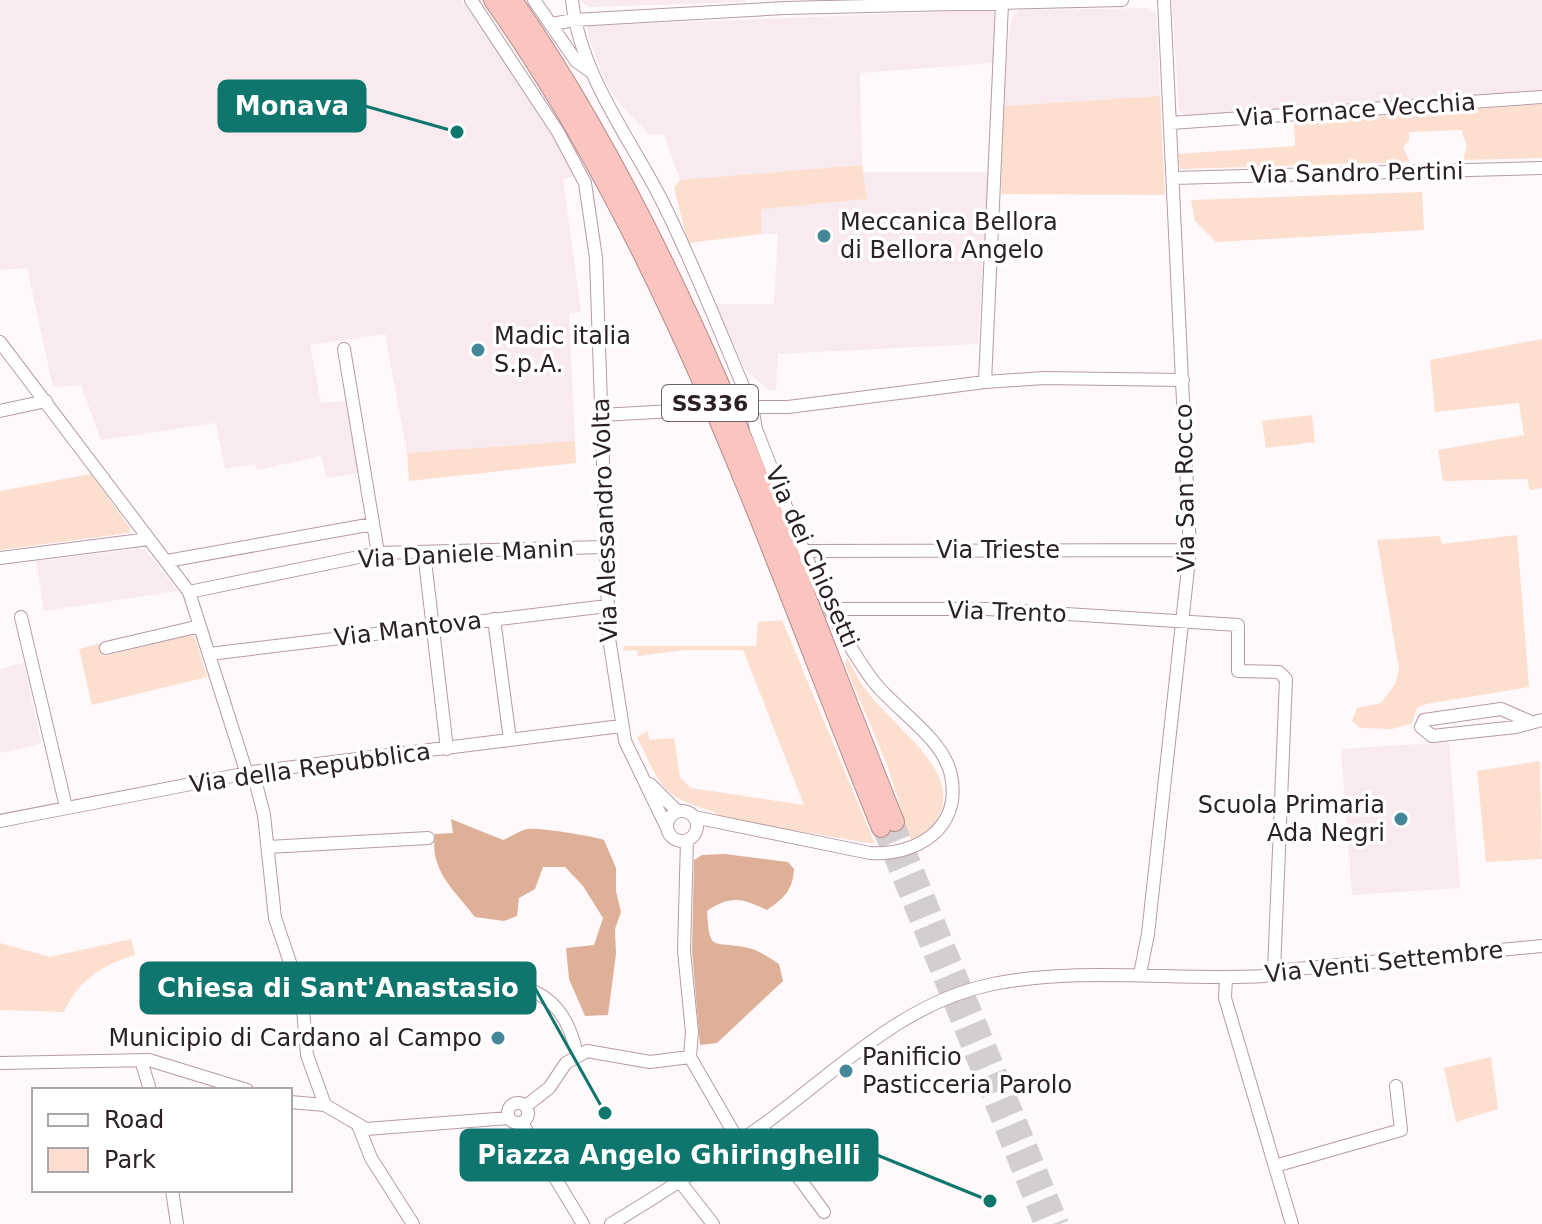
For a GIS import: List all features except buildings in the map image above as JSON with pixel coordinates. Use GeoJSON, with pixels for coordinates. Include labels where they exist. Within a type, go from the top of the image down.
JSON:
{"type":"FeatureCollection","features":[{"type":"Feature","properties":{"kind":"highway","name":"SS336"},"geometry":{"type":"LineString","coordinates":[[493,0],[581,136],[637,237],[686,344],[888,825],[678,286],[595,128],[513,0]]}},
{"type":"Feature","properties":{"kind":"street","name":"Via Alessandro Volta"},"geometry":{"type":"LineString","coordinates":[[471,0],[580,169],[594,237],[603,547],[621,726],[669,832],[686,891]]}},
{"type":"Feature","properties":{"kind":"street"},"geometry":{"type":"LineString","coordinates":[[534,0],[576,61],[590,71]]}},
{"type":"Feature","properties":{"kind":"street"},"geometry":{"type":"LineString","coordinates":[[572,0],[574,20],[590,71]]}},
{"type":"Feature","properties":{"kind":"street"},"geometry":{"type":"LineString","coordinates":[[552,24],[574,20],[784,8],[1122,0]]}},
{"type":"Feature","properties":{"kind":"street","name":"Via San Rocco"},"geometry":{"type":"LineString","coordinates":[[1140,974],[1148,934],[1190,550],[1164,0]]}},
{"type":"Feature","properties":{"kind":"street"},"geometry":{"type":"LineString","coordinates":[[985,382],[1002,4]]}},
{"type":"Feature","properties":{"kind":"street","name":"Via dei Chiosetti"},"geometry":{"type":"LineString","coordinates":[[590,71],[662,201],[752,407],[756,429],[831,609],[856,657],[875,683],[943,757],[950,772],[953,794],[946,821],[922,844],[888,854],[722,825],[694,817]]}},
{"type":"Feature","properties":{"kind":"street","name":"Via Fornace Vecchia"},"geometry":{"type":"LineString","coordinates":[[1171,123],[1542,97]]}},
{"type":"Feature","properties":{"kind":"street","name":"Via Sandro Pertini"},"geometry":{"type":"LineString","coordinates":[[1173,178],[1542,168]]}},
{"type":"Feature","properties":{"kind":"street"},"geometry":{"type":"LineString","coordinates":[[0,342],[189,592],[250,773],[268,847],[275,918],[302,998],[307,1055],[325,1105]]}},
{"type":"Feature","properties":{"kind":"street"},"geometry":{"type":"LineString","coordinates":[[344,349],[378,553]]}},
{"type":"Feature","properties":{"kind":"street"},"geometry":{"type":"LineString","coordinates":[[752,407],[788,407],[985,382],[1044,378],[1183,380]]}},
{"type":"Feature","properties":{"kind":"street"},"geometry":{"type":"LineString","coordinates":[[0,411],[46,401]]}},
{"type":"Feature","properties":{"kind":"street"},"geometry":{"type":"LineString","coordinates":[[601,415],[691,410]]}},
{"type":"Feature","properties":{"kind":"street"},"geometry":{"type":"LineString","coordinates":[[167,561],[373,524]]}},
{"type":"Feature","properties":{"kind":"street"},"geometry":{"type":"LineString","coordinates":[[0,558],[149,539]]}},
{"type":"Feature","properties":{"kind":"street","name":"Via Daniele Manin"},"geometry":{"type":"LineString","coordinates":[[189,592],[378,553],[603,547]]}},
{"type":"Feature","properties":{"kind":"street","name":"Via Trieste"},"geometry":{"type":"LineString","coordinates":[[807,551],[1190,550]]}},
{"type":"Feature","properties":{"kind":"street"},"geometry":{"type":"LineString","coordinates":[[424,552],[447,749]]}},
{"type":"Feature","properties":{"kind":"street","name":"Via Mantova"},"geometry":{"type":"LineString","coordinates":[[209,654],[607,606]]}},
{"type":"Feature","properties":{"kind":"street","name":"Via Trento"},"geometry":{"type":"LineString","coordinates":[[831,609],[988,609],[1238,625],[1238,671],[1279,672],[1286,679],[1274,971]]}},
{"type":"Feature","properties":{"kind":"street"},"geometry":{"type":"LineString","coordinates":[[21,617],[66,807]]}},
{"type":"Feature","properties":{"kind":"street"},"geometry":{"type":"LineString","coordinates":[[494,619],[510,740]]}},
{"type":"Feature","properties":{"kind":"street"},"geometry":{"type":"LineString","coordinates":[[106,648],[200,626]]}},
{"type":"Feature","properties":{"kind":"street"},"geometry":{"type":"LineString","coordinates":[[1501,709],[1535,720],[1516,727],[1432,736],[1421,727],[1424,720],[1501,709]]}},
{"type":"Feature","properties":{"kind":"street","name":"Via della Repubblica"},"geometry":{"type":"LineString","coordinates":[[0,821],[250,773],[621,726]]}},
{"type":"Feature","properties":{"kind":"street","name":"Via Alessandro Volta"},"geometry":{"type":"LineString","coordinates":[[640,773],[677,811],[687,811],[694,817],[686,891],[684,951],[692,1032],[690,1057]]}},
{"type":"Feature","properties":{"kind":"street"},"geometry":{"type":"LineString","coordinates":[[677,811],[669,817],[669,832],[692,836]]}},
{"type":"Feature","properties":{"kind":"street","name":"Via dei Chiosetti"},"geometry":{"type":"LineString","coordinates":[[692,836],[722,825]]}},
{"type":"Feature","properties":{"kind":"street"},"geometry":{"type":"LineString","coordinates":[[268,847],[428,838]]}},
{"type":"Feature","properties":{"kind":"street","name":"Via Venti Settembre"},"geometry":{"type":"LineString","coordinates":[[611,1224],[681,1183],[761,1126],[861,1047],[908,1019],[990,984],[1043,976],[1265,976],[1274,971],[1542,946]]}},
{"type":"Feature","properties":{"kind":"street"},"geometry":{"type":"LineString","coordinates":[[1226,977],[1225,998],[1292,1224]]}},
{"type":"Feature","properties":{"kind":"street"},"geometry":{"type":"LineString","coordinates":[[380,980],[423,978],[436,986],[488,981],[526,988],[546,997],[556,1007],[568,1025],[577,1055]]}},
{"type":"Feature","properties":{"kind":"street"},"geometry":{"type":"LineString","coordinates":[[509,1118],[512,1104],[526,1106],[549,1088],[566,1063],[587,1051],[650,1062],[690,1057],[738,1140]]}},
{"type":"Feature","properties":{"kind":"street"},"geometry":{"type":"LineString","coordinates":[[0,1063],[141,1060],[240,1088]]}},
{"type":"Feature","properties":{"kind":"street"},"geometry":{"type":"LineString","coordinates":[[141,1060],[149,1088]]}},
{"type":"Feature","properties":{"kind":"street"},"geometry":{"type":"LineString","coordinates":[[1275,1166],[1401,1130],[1396,1086]]}},
{"type":"Feature","properties":{"kind":"street"},"geometry":{"type":"LineString","coordinates":[[292,1102],[325,1105],[366,1129],[509,1118],[522,1123],[583,1224]]}},
{"type":"Feature","properties":{"kind":"street"},"geometry":{"type":"LineString","coordinates":[[522,1123],[529,1114],[526,1106]]}},
{"type":"Feature","properties":{"kind":"street"},"geometry":{"type":"LineString","coordinates":[[358,1125],[371,1158],[413,1224]]}},
{"type":"Feature","properties":{"kind":"street"},"geometry":{"type":"LineString","coordinates":[[761,1126],[824,1212]]}},
{"type":"Feature","properties":{"kind":"street"},"geometry":{"type":"LineString","coordinates":[[681,1183],[713,1224]]}},
{"type":"Feature","properties":{"kind":"street"},"geometry":{"type":"LineString","coordinates":[[172,1192],[177,1224]]}},
{"type":"Feature","properties":{"kind":"shaded area"},"geometry":{"type":"Polygon","coordinates":[[[0,0],[462,0],[546,123],[575,176],[563,179],[581,312],[569,313],[575,441],[407,453],[385,334],[310,345],[321,403],[345,401],[360,473],[327,478],[321,456],[257,470],[255,464],[225,469],[216,423],[101,440],[81,385],[53,387],[27,268],[0,270],[0,0]]]}},
{"type":"Feature","properties":{"kind":"shaded area"},"geometry":{"type":"Polygon","coordinates":[[[580,0],[746,0],[746,2],[589,7],[580,0]]]}},
{"type":"Feature","properties":{"kind":"shaded area"},"geometry":{"type":"Polygon","coordinates":[[[1172,0],[1542,0],[1542,91],[1186,116],[1179,110],[1172,0]]]}},
{"type":"Feature","properties":{"kind":"shaded area"},"geometry":{"type":"Polygon","coordinates":[[[1149,8],[1156,13],[1160,96],[1003,106],[1009,31],[1013,16],[1019,10],[1149,8]]]}},
{"type":"Feature","properties":{"kind":"shaded area"},"geometry":{"type":"Polygon","coordinates":[[[992,10],[995,16],[993,63],[860,73],[862,165],[680,180],[664,134],[650,135],[622,107],[604,80],[588,34],[588,26],[992,10]]]}},
{"type":"Feature","properties":{"kind":"shaded area"},"geometry":{"type":"Polygon","coordinates":[[[863,172],[989,172],[978,344],[778,354],[776,389],[770,391],[744,368],[715,304],[774,304],[778,234],[762,234],[760,209],[866,199],[863,172]]]}},
{"type":"Feature","properties":{"kind":"shaded area"},"geometry":{"type":"Polygon","coordinates":[[[145,550],[178,591],[44,611],[36,561],[145,550]]]}},
{"type":"Feature","properties":{"kind":"shaded area"},"geometry":{"type":"Polygon","coordinates":[[[24,663],[41,744],[0,753],[0,669],[24,663]]]}},
{"type":"Feature","properties":{"kind":"shaded area","name":"Scuola Primaria Ada Negri"},"geometry":{"type":"Polygon","coordinates":[[[1449,742],[1460,888],[1352,895],[1341,749],[1449,742]]]}},
{"type":"Feature","properties":{"kind":"shaded area"},"geometry":{"type":"Polygon","coordinates":[[[451,819],[503,840],[532,829],[604,840],[616,868],[616,891],[621,912],[615,929],[616,954],[608,1015],[585,1016],[569,979],[566,948],[594,945],[603,918],[583,886],[565,867],[543,867],[535,889],[519,898],[517,916],[504,921],[475,917],[445,879],[436,858],[435,834],[453,833],[451,819]]]}},
{"type":"Feature","properties":{"kind":"shaded area"},"geometry":{"type":"Polygon","coordinates":[[[725,854],[788,862],[794,869],[792,883],[786,893],[767,910],[730,900],[707,911],[709,933],[714,942],[749,948],[762,954],[779,964],[783,981],[717,1043],[700,1045],[692,951],[694,860],[702,855],[725,854]]]}},
{"type":"Feature","properties":{"kind":"green space"},"geometry":{"type":"Polygon","coordinates":[[[1160,96],[1165,195],[1001,194],[1003,106],[1160,96]]]}},
{"type":"Feature","properties":{"kind":"green space"},"geometry":{"type":"Polygon","coordinates":[[[1542,104],[1542,158],[1463,160],[1467,146],[1461,130],[1409,132],[1409,140],[1403,147],[1410,162],[1180,169],[1178,154],[1295,146],[1294,123],[1542,104]]]}},
{"type":"Feature","properties":{"kind":"green space"},"geometry":{"type":"Polygon","coordinates":[[[862,165],[867,199],[761,209],[762,234],[688,243],[674,188],[680,180],[862,165]]]}},
{"type":"Feature","properties":{"kind":"green space"},"geometry":{"type":"Polygon","coordinates":[[[1422,192],[1424,230],[1216,242],[1195,221],[1191,200],[1422,192]]]}},
{"type":"Feature","properties":{"kind":"green space"},"geometry":{"type":"Polygon","coordinates":[[[1542,339],[1542,488],[1530,490],[1527,479],[1443,481],[1438,450],[1524,435],[1519,403],[1435,412],[1430,360],[1542,339]]]}},
{"type":"Feature","properties":{"kind":"green space"},"geometry":{"type":"Polygon","coordinates":[[[1312,415],[1315,442],[1266,448],[1262,421],[1312,415]]]}},
{"type":"Feature","properties":{"kind":"green space"},"geometry":{"type":"Polygon","coordinates":[[[575,441],[576,463],[409,481],[407,453],[575,441]]]}},
{"type":"Feature","properties":{"kind":"green space"},"geometry":{"type":"Polygon","coordinates":[[[91,474],[130,528],[129,533],[0,550],[0,491],[91,474]]]}},
{"type":"Feature","properties":{"kind":"green space"},"geometry":{"type":"Polygon","coordinates":[[[1517,535],[1529,687],[1426,704],[1417,708],[1412,723],[1392,729],[1360,728],[1352,721],[1357,708],[1381,703],[1395,684],[1399,669],[1377,540],[1440,536],[1442,544],[1517,535]]]}},
{"type":"Feature","properties":{"kind":"green space"},"geometry":{"type":"Polygon","coordinates":[[[782,620],[875,844],[714,817],[715,812],[683,800],[664,787],[637,737],[648,731],[649,740],[674,738],[680,777],[691,788],[804,805],[743,650],[685,650],[638,656],[637,650],[623,651],[624,646],[756,646],[758,622],[782,620]]]}},
{"type":"Feature","properties":{"kind":"green space"},"geometry":{"type":"Polygon","coordinates":[[[189,635],[195,637],[207,677],[92,705],[79,649],[102,643],[105,656],[189,635]]]}},
{"type":"Feature","properties":{"kind":"green space"},"geometry":{"type":"Polygon","coordinates":[[[847,658],[866,690],[931,762],[941,782],[943,802],[934,823],[912,843],[886,762],[845,665],[847,658]]]}},
{"type":"Feature","properties":{"kind":"green space"},"geometry":{"type":"Polygon","coordinates":[[[1540,761],[1542,859],[1486,862],[1477,771],[1540,761]]]}},
{"type":"Feature","properties":{"kind":"green space"},"geometry":{"type":"Polygon","coordinates":[[[131,939],[135,955],[112,963],[93,975],[76,991],[64,1012],[0,1010],[0,943],[50,957],[131,939]]]}},
{"type":"Feature","properties":{"kind":"green space"},"geometry":{"type":"Polygon","coordinates":[[[1491,1057],[1498,1109],[1456,1122],[1444,1068],[1491,1057]]]}},
{"type":"Feature","properties":{"kind":"tunnel"},"geometry":{"type":"LineString","coordinates":[[895,822],[1060,1224]]}},
{"type":"Feature","properties":{"kind":"tunnel"},"geometry":{"type":"LineString","coordinates":[[881,828],[1043,1224]]}},
{"type":"Feature","properties":{"kind":"place","name":"Monava"},"geometry":{"type":"Point","coordinates":[457,132]}},
{"type":"Feature","properties":{"kind":"place","name":"Meccanica Bellora di Bellora Angelo"},"geometry":{"type":"Point","coordinates":[824,236]}},
{"type":"Feature","properties":{"kind":"place","name":"Madic italia S.p.A."},"geometry":{"type":"Point","coordinates":[478,350]}},
{"type":"Feature","properties":{"kind":"place","name":"Scuola Primaria Ada Negri"},"geometry":{"type":"Point","coordinates":[1401,819]}},
{"type":"Feature","properties":{"kind":"place","name":"Municipio di Cardano al Campo"},"geometry":{"type":"Point","coordinates":[498,1038]}},
{"type":"Feature","properties":{"kind":"place","name":"Panificio Pasticceria Parolo"},"geometry":{"type":"Point","coordinates":[846,1071]}},
{"type":"Feature","properties":{"kind":"place","name":"Chiesa di Sant'Anastasio"},"geometry":{"type":"Point","coordinates":[605,1113]}},
{"type":"Feature","properties":{"kind":"place","name":"Piazza Angelo Ghiringhelli"},"geometry":{"type":"Point","coordinates":[990,1201]}}]}
